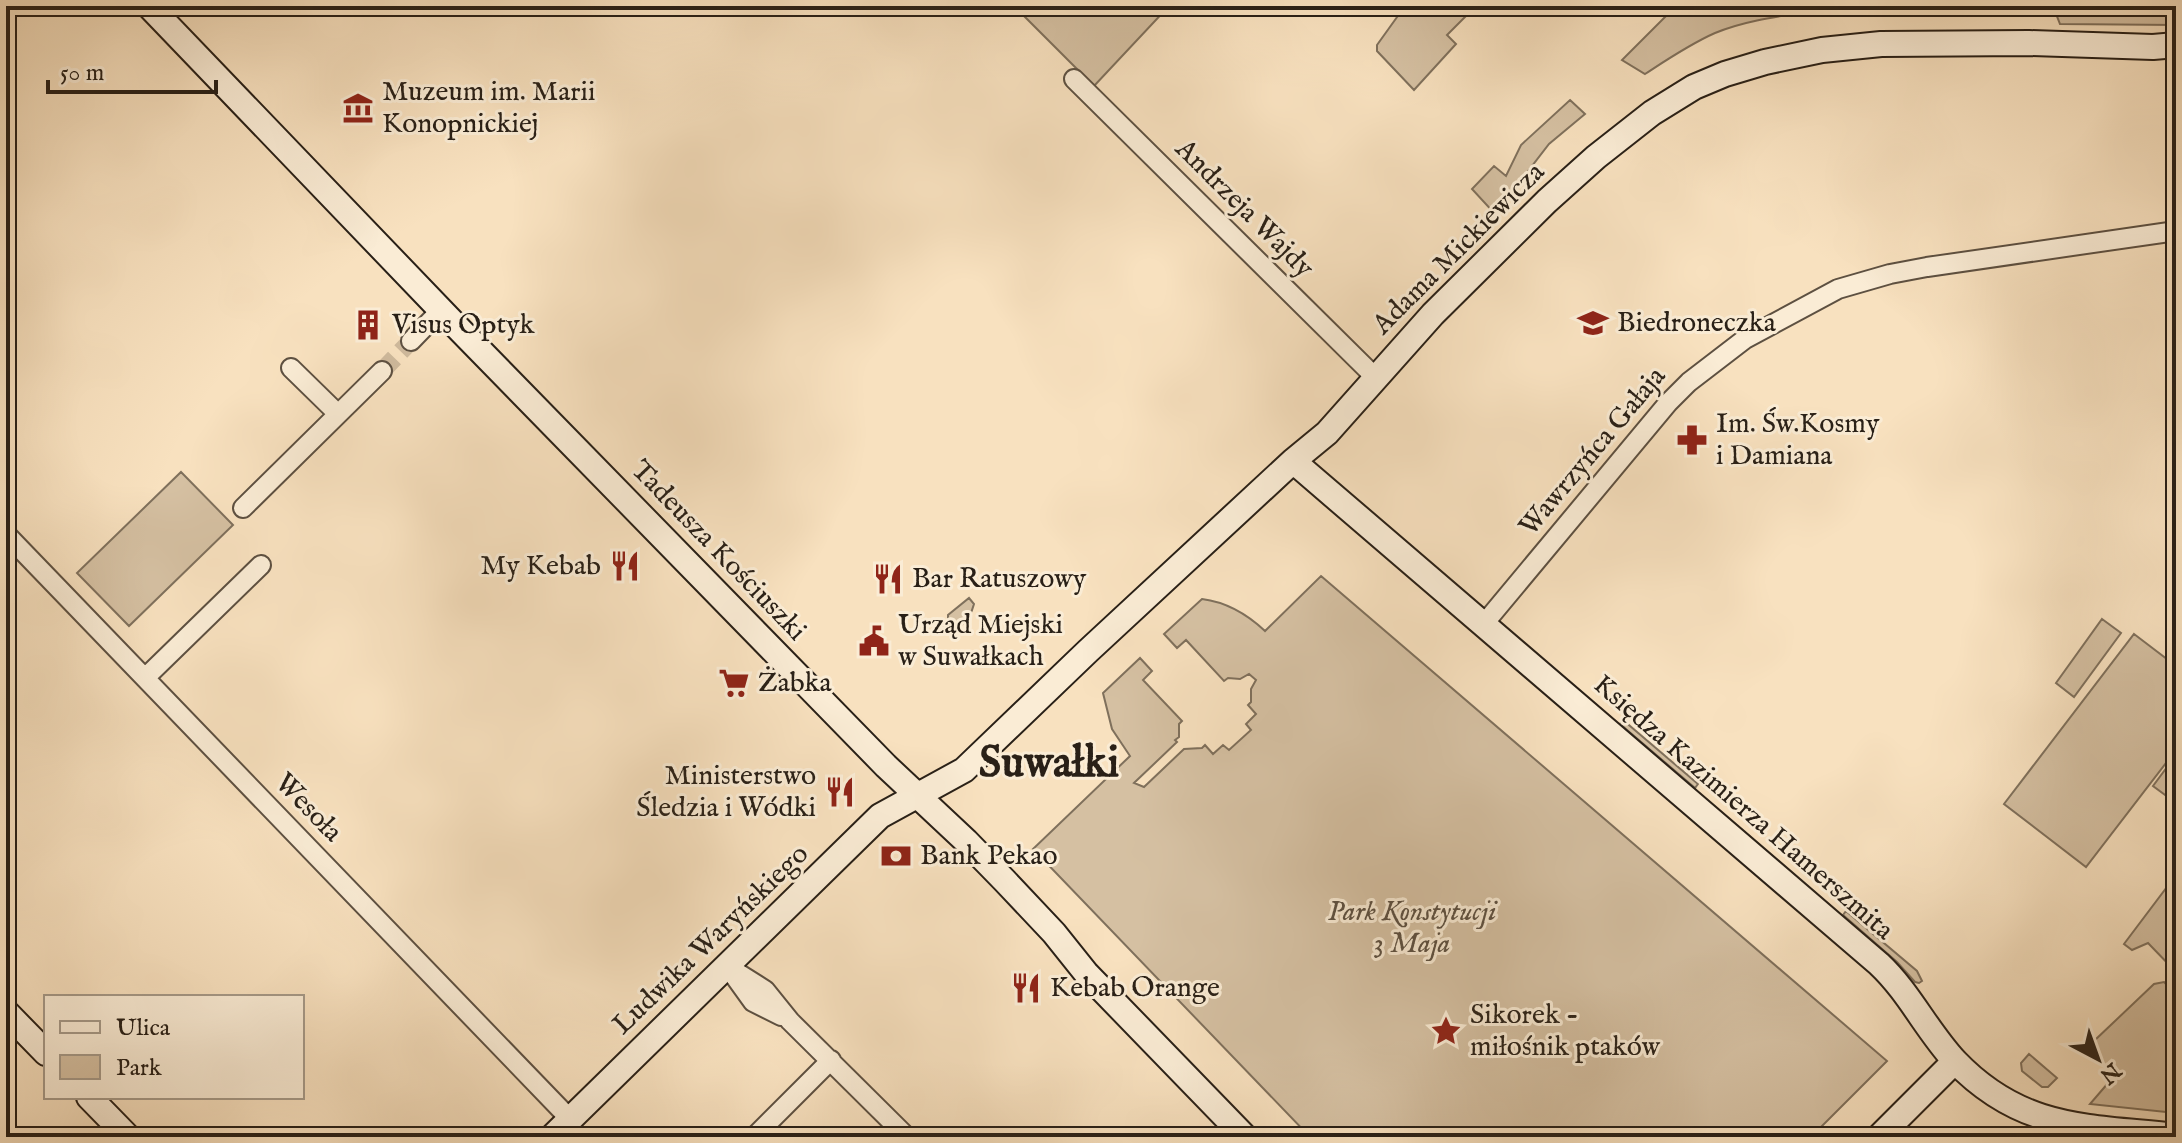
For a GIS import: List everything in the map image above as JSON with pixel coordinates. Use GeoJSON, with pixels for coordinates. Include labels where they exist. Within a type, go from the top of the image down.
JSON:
{"type":"FeatureCollection","features":[{"type":"Feature","properties":{"kind":"street","name":"Tadeusza Kościuszki"},"geometry":{"type":"LineString","coordinates":[[149,6],[886,766],[1015,891],[1086,973],[1245,1137]]}},
{"type":"Feature","properties":{"kind":"street","name":"Adama Mickiewicza"},"geometry":{"type":"LineString","coordinates":[[918,796],[964,770],[1088,651],[1327,433],[1472,274],[1547,201],[1652,113],[1694,87],[1765,62],[1822,50],[1881,44],[2176,45]]}},
{"type":"Feature","properties":{"kind":"street","name":"Andrzeja Wajdy"},"geometry":{"type":"LineString","coordinates":[[1074,79],[1375,377]]}},
{"type":"Feature","properties":{"kind":"street","name":"Wawrzyńca Gałaja"},"geometry":{"type":"LineString","coordinates":[[1483,625],[1668,403],[1689,382],[1745,339],[1838,289],[1890,274],[2176,231]]}},
{"type":"Feature","properties":{"kind":"street"},"geometry":{"type":"LineString","coordinates":[[411,341],[441,310]]}},
{"type":"Feature","properties":{"kind":"street"},"geometry":{"type":"LineString","coordinates":[[291,368],[338,414]]}},
{"type":"Feature","properties":{"kind":"street"},"geometry":{"type":"LineString","coordinates":[[243,508],[382,371]]}},
{"type":"Feature","properties":{"kind":"street","name":"Księdza Kazimierza Hamerszmita"},"geometry":{"type":"LineString","coordinates":[[1293,461],[1879,964],[1955,1061],[2006,1102],[2035,1116],[2070,1125],[2176,1136]]}},
{"type":"Feature","properties":{"kind":"street","name":"Wesoła"},"geometry":{"type":"LineString","coordinates":[[6,534],[570,1119]]}},
{"type":"Feature","properties":{"kind":"street"},"geometry":{"type":"LineString","coordinates":[[145,678],[261,565]]}},
{"type":"Feature","properties":{"kind":"street","name":"Ludwika Waryńskiego"},"geometry":{"type":"LineString","coordinates":[[552,1137],[880,816],[918,796]]}},
{"type":"Feature","properties":{"kind":"street"},"geometry":{"type":"LineString","coordinates":[[727,966],[765,990],[790,1021],[907,1137]]}},
{"type":"Feature","properties":{"kind":"street"},"geometry":{"type":"LineString","coordinates":[[6,1012],[44,1051]]}},
{"type":"Feature","properties":{"kind":"street"},"geometry":{"type":"LineString","coordinates":[[754,1137],[831,1060]]}},
{"type":"Feature","properties":{"kind":"street"},"geometry":{"type":"LineString","coordinates":[[1879,1137],[1955,1061]]}},
{"type":"Feature","properties":{"kind":"street"},"geometry":{"type":"LineString","coordinates":[[91,1099],[128,1137]]}},
{"type":"Feature","properties":{"kind":"green space"},"geometry":{"type":"Polygon","coordinates":[[[1014,6],[1169,6],[1094,86],[1014,6]]]}},
{"type":"Feature","properties":{"kind":"green space"},"geometry":{"type":"Polygon","coordinates":[[[1405,6],[1476,6],[1447,35],[1456,44],[1414,90],[1377,51],[1377,45],[1405,6]]]}},
{"type":"Feature","properties":{"kind":"green space"},"geometry":{"type":"Polygon","coordinates":[[[1676,6],[1814,6],[1814,11],[1764,19],[1715,33],[1645,74],[1622,60],[1676,6]]]}},
{"type":"Feature","properties":{"kind":"green space"},"geometry":{"type":"Polygon","coordinates":[[[2053,6],[2176,6],[2176,25],[2060,24],[2053,6]]]}},
{"type":"Feature","properties":{"kind":"green space"},"geometry":{"type":"Polygon","coordinates":[[[1570,100],[1585,114],[1549,144],[1495,214],[1472,189],[1494,166],[1506,176],[1521,145],[1570,100]]]}},
{"type":"Feature","properties":{"kind":"green space"},"geometry":{"type":"Polygon","coordinates":[[[181,472],[233,525],[129,626],[77,573],[181,472]]]}},
{"type":"Feature","properties":{"kind":"green space","name":"Park Konstytucji 3 Maja"},"geometry":{"type":"Polygon","coordinates":[[[1321,576],[1887,1061],[1811,1137],[1310,1137],[1033,849],[1130,756],[1112,729],[1103,693],[1140,658],[1152,671],[1143,680],[1182,721],[1179,737],[1175,740],[1177,742],[1134,783],[1144,787],[1184,749],[1205,745],[1213,754],[1223,745],[1229,750],[1251,730],[1246,724],[1256,714],[1248,705],[1256,680],[1249,674],[1224,681],[1186,640],[1177,648],[1164,634],[1202,599],[1236,610],[1265,631],[1321,576]]]}},
{"type":"Feature","properties":{"kind":"green space"},"geometry":{"type":"Polygon","coordinates":[[[969,598],[974,604],[965,622],[949,633],[937,632],[935,628],[938,624],[943,624],[948,615],[969,598]]]}},
{"type":"Feature","properties":{"kind":"green space"},"geometry":{"type":"Polygon","coordinates":[[[2102,619],[2121,633],[2074,697],[2056,683],[2102,619]]]}},
{"type":"Feature","properties":{"kind":"green space"},"geometry":{"type":"Polygon","coordinates":[[[2134,634],[2176,666],[2176,750],[2086,867],[2004,804],[2134,634]]]}},
{"type":"Feature","properties":{"kind":"green space"},"geometry":{"type":"Polygon","coordinates":[[[1623,720],[1698,784],[1695,788],[1620,724],[1623,720]]]}},
{"type":"Feature","properties":{"kind":"green space"},"geometry":{"type":"Polygon","coordinates":[[[2176,755],[2176,803],[2153,786],[2176,755]]]}},
{"type":"Feature","properties":{"kind":"green space"},"geometry":{"type":"Polygon","coordinates":[[[2176,875],[2176,972],[2148,943],[2132,950],[2124,944],[2176,875]]]}},
{"type":"Feature","properties":{"kind":"green space"},"geometry":{"type":"Polygon","coordinates":[[[1846,911],[1917,971],[1922,981],[1915,982],[1843,915],[1846,911]]]}},
{"type":"Feature","properties":{"kind":"green space"},"geometry":{"type":"Polygon","coordinates":[[[2164,982],[2176,994],[2176,1023],[2173,1027],[2176,1030],[2176,1108],[2166,1112],[2090,1104],[2115,1075],[2089,1052],[2096,1044],[2094,1041],[2154,984],[2164,982]]]}},
{"type":"Feature","properties":{"kind":"green space"},"geometry":{"type":"Polygon","coordinates":[[[2029,1054],[2057,1078],[2048,1087],[2042,1087],[2022,1071],[2021,1063],[2029,1054]]]}},
{"type":"Feature","properties":{"kind":"tunnel"},"geometry":{"type":"LineString","coordinates":[[382,371],[411,341]]}},
{"type":"Feature","properties":{"kind":"place","name":"Muzeum im. Marii Konopnickiej"},"geometry":{"type":"Point","coordinates":[358,108]}},
{"type":"Feature","properties":{"kind":"place","name":"Biedroneczka"},"geometry":{"type":"Point","coordinates":[1593,323]}},
{"type":"Feature","properties":{"kind":"place","name":"Visus Optyk"},"geometry":{"type":"Point","coordinates":[368,325]}},
{"type":"Feature","properties":{"kind":"place","name":"Im. Św.Kosmy i Damiana"},"geometry":{"type":"Point","coordinates":[1692,440]}},
{"type":"Feature","properties":{"kind":"place","name":"My Kebab"},"geometry":{"type":"Point","coordinates":[625,566]}},
{"type":"Feature","properties":{"kind":"place","name":"Bar Ratuszowy"},"geometry":{"type":"Point","coordinates":[888,579]}},
{"type":"Feature","properties":{"kind":"place","name":"Urząd Miejski w Suwałkach"},"geometry":{"type":"Point","coordinates":[874,641]}},
{"type":"Feature","properties":{"kind":"place","name":"Żabka"},"geometry":{"type":"Point","coordinates":[734,683]}},
{"type":"Feature","properties":{"kind":"place","name":"Ministerstwo Śledzia i Wódki"},"geometry":{"type":"Point","coordinates":[840,792]}},
{"type":"Feature","properties":{"kind":"place","name":"Bank Pekao"},"geometry":{"type":"Point","coordinates":[896,856]}},
{"type":"Feature","properties":{"kind":"place","name":"Kebab Orange"},"geometry":{"type":"Point","coordinates":[1026,988]}},
{"type":"Feature","properties":{"kind":"place","name":"Sikorek - miłośnik ptaków"},"geometry":{"type":"Point","coordinates":[1446,1031]}},
{"type":"Feature","properties":{"kind":"district","name":"Suwałki"},"geometry":{"type":"Point","coordinates":[1049,764]}}]}
